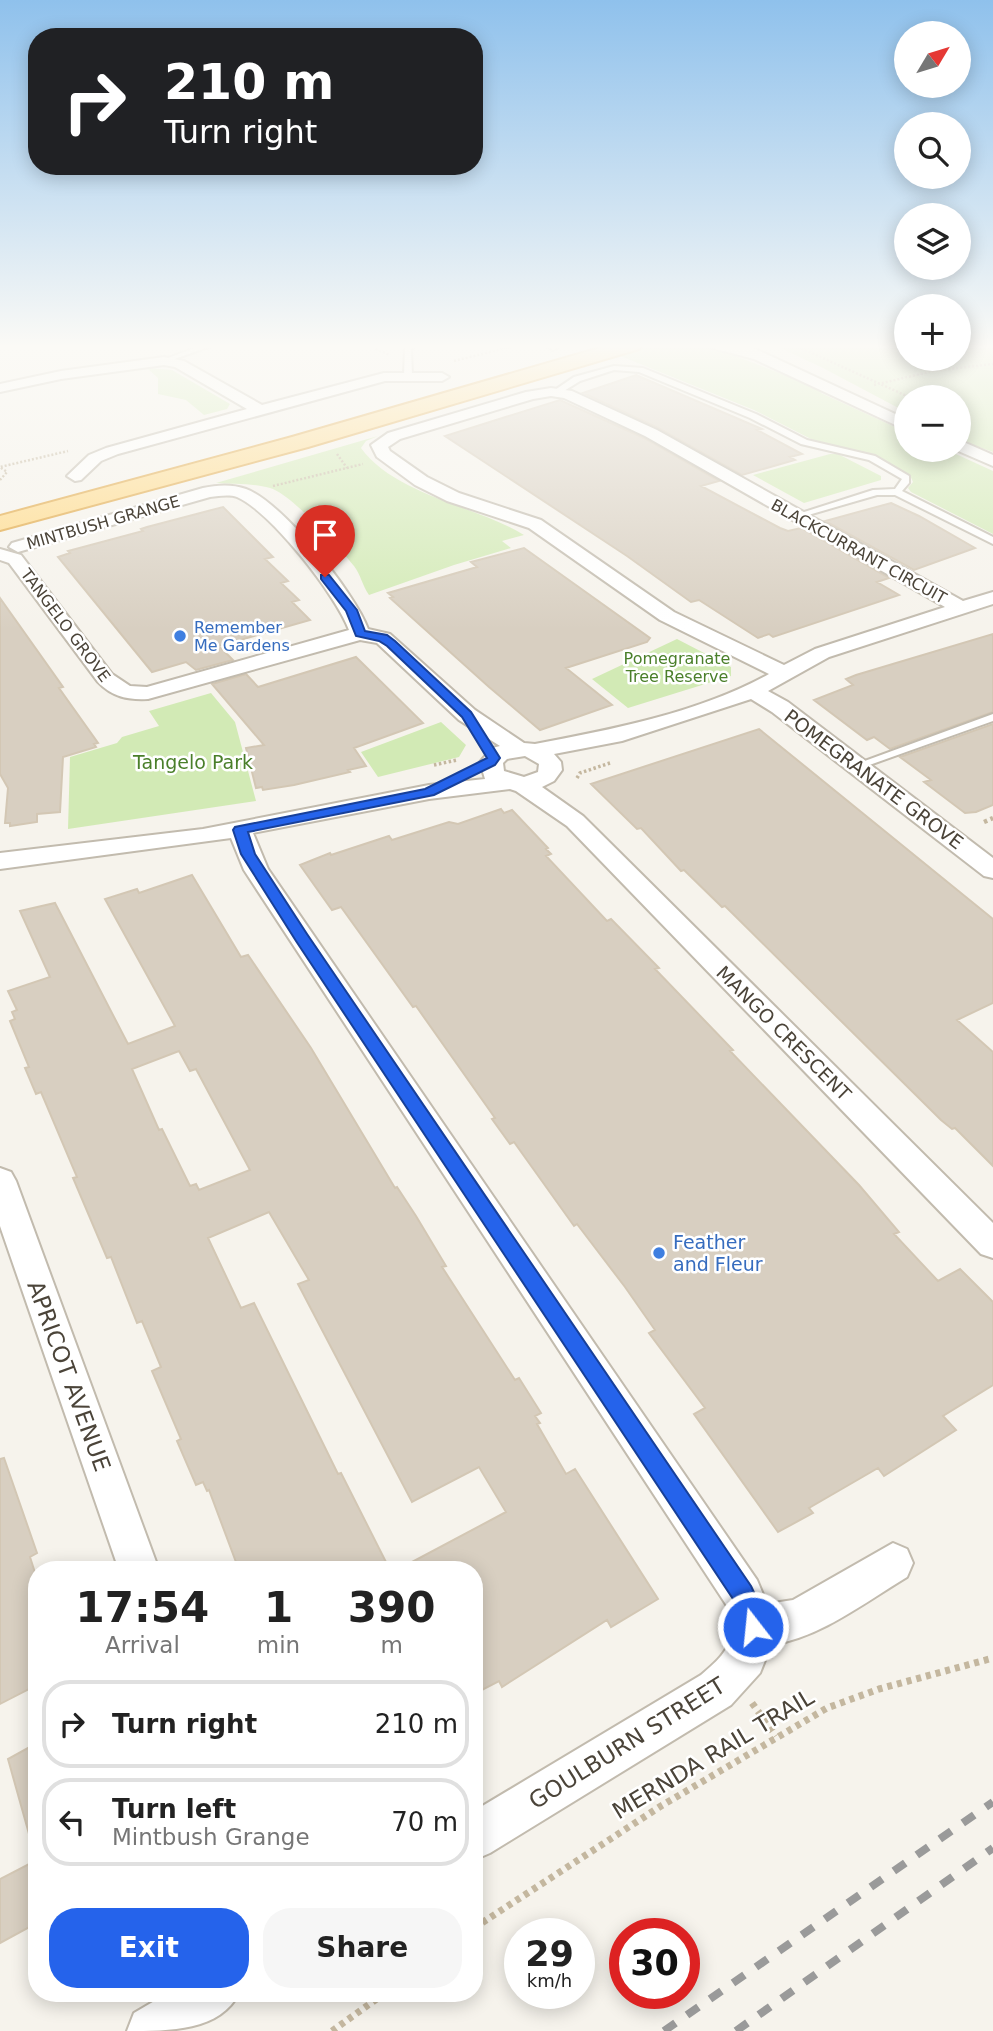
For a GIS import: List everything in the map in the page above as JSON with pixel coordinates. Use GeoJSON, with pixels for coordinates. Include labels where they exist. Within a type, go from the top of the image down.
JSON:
{"type":"FeatureCollection","features":[{"type":"Feature","properties":{"kind":"highway"},"geometry":{"type":"LineString","coordinates":[[53,481],[209,440]]}},
{"type":"Feature","properties":{"kind":"highway"},"geometry":{"type":"LineString","coordinates":[[0,523],[308,440]]}},
{"type":"Feature","properties":{"kind":"street"},"geometry":{"type":"LineString","coordinates":[[75,476],[95,458],[154,440]]}},
{"type":"Feature","properties":{"kind":"street","name":"BLACKCURRANT CIRCUIT"},"geometry":{"type":"LineString","coordinates":[[386,440],[379,448],[388,457]]}},
{"type":"Feature","properties":{"kind":"street","name":"BLACKCURRANT CIRCUIT"},"geometry":{"type":"LineString","coordinates":[[663,440],[961,608]]}},
{"type":"Feature","properties":{"kind":"street"},"geometry":{"type":"LineString","coordinates":[[971,451],[993,461]]}},
{"type":"Feature","properties":{"kind":"street"},"geometry":{"type":"LineString","coordinates":[[388,457],[436,489],[535,524],[667,617],[782,672]]}},
{"type":"Feature","properties":{"kind":"street","name":"MINTBUSH GRANGE"},"geometry":{"type":"LineString","coordinates":[[11,553],[71,532],[209,492],[242,493]]}},
{"type":"Feature","properties":{"kind":"street"},"geometry":{"type":"LineString","coordinates":[[242,493],[293,537],[352,610],[360,634],[383,638],[391,643],[467,715],[527,750],[547,757],[551,770]]}},
{"type":"Feature","properties":{"kind":"street","name":"TANGELO GROVE"},"geometry":{"type":"LineString","coordinates":[[0,523],[11,553],[106,678],[114,688],[122,692],[148,693],[360,634]]}},
{"type":"Feature","properties":{"kind":"street"},"geometry":{"type":"LineString","coordinates":[[429,792],[492,760],[500,753],[614,736],[752,691],[782,672],[843,645],[993,598]]}},
{"type":"Feature","properties":{"kind":"street","name":"POMEGRANATE GROVE"},"geometry":{"type":"LineString","coordinates":[[752,691],[779,707],[993,870]]}},
{"type":"Feature","properties":{"kind":"street"},"geometry":{"type":"LineString","coordinates":[[467,715],[492,760]]}},
{"type":"Feature","properties":{"kind":"street"},"geometry":{"type":"LineString","coordinates":[[0,861],[128,847],[240,830],[429,792],[539,782],[551,770],[614,736]]}},
{"type":"Feature","properties":{"kind":"street","name":"MANGO CRESCENT"},"geometry":{"type":"LineString","coordinates":[[492,760],[493,774],[515,784],[575,821],[993,1244]]}},
{"type":"Feature","properties":{"kind":"street","name":"MANGO CRESCENT"},"geometry":{"type":"LineString","coordinates":[[551,770],[575,821]]}},
{"type":"Feature","properties":{"kind":"street","name":"GOULBURN STREET"},"geometry":{"type":"LineString","coordinates":[[240,830],[256,870],[743,1594],[750,1609],[753,1627],[746,1660],[733,1676],[716,1690],[483,1832]]}},
{"type":"Feature","properties":{"kind":"street","name":"APRICOT AVENUE"},"geometry":{"type":"LineString","coordinates":[[0,1181],[136,1561]]}},
{"type":"Feature","properties":{"kind":"street"},"geometry":{"type":"LineString","coordinates":[[753,1627],[792,1621],[893,1563]]}},
{"type":"Feature","properties":{"kind":"street"},"geometry":{"type":"LineString","coordinates":[[152,2031],[200,2002]]}},
{"type":"Feature","properties":{"kind":"lane"},"geometry":{"type":"LineString","coordinates":[[800,440],[872,458],[906,478],[897,492]]}},
{"type":"Feature","properties":{"kind":"lane"},"geometry":{"type":"LineString","coordinates":[[801,516],[876,492],[897,492],[993,541]]}},
{"type":"Feature","properties":{"kind":"lane"},"geometry":{"type":"LineString","coordinates":[[857,766],[993,717]]}},
{"type":"Feature","properties":{"kind":"path"},"geometry":{"type":"LineString","coordinates":[[242,493],[388,457]]}},
{"type":"Feature","properties":{"kind":"path"},"geometry":{"type":"LineString","coordinates":[[984,822],[993,818]]}},
{"type":"Feature","properties":{"kind":"path","name":"MERNDA RAIL TRAIL"},"geometry":{"type":"LineString","coordinates":[[483,1922],[661,1806],[827,1708],[879,1689],[993,1658]]}},
{"type":"Feature","properties":{"kind":"path"},"geometry":{"type":"LineString","coordinates":[[331,2031],[372,2002]]}},
{"type":"Feature","properties":{"kind":"green space"},"geometry":{"type":"Polygon","coordinates":[[[369,440],[361,448],[376,464],[394,477],[415,489],[524,535],[502,541],[511,548],[369,595],[356,569],[347,558],[290,500],[263,486],[216,483],[369,440]]]}},
{"type":"Feature","properties":{"kind":"green space"},"geometry":{"type":"Polygon","coordinates":[[[813,440],[894,440],[894,462],[971,461],[993,471],[993,534],[911,492],[908,488],[913,482],[910,475],[870,454],[813,440]]]}},
{"type":"Feature","properties":{"kind":"green space"},"geometry":{"type":"Polygon","coordinates":[[[971,440],[993,440],[993,452],[971,444],[971,440]]]}},
{"type":"Feature","properties":{"kind":"green space"},"geometry":{"type":"Polygon","coordinates":[[[838,454],[881,476],[881,480],[804,503],[753,475],[838,454]]]}},
{"type":"Feature","properties":{"kind":"green space","name":"Pomegranate Tree Reserve"},"geometry":{"type":"Polygon","coordinates":[[[677,639],[731,667],[731,676],[628,708],[592,679],[677,639]]]}},
{"type":"Feature","properties":{"kind":"green space","name":"Tangelo Park"},"geometry":{"type":"Polygon","coordinates":[[[211,693],[235,722],[256,801],[68,829],[70,757],[117,743],[122,737],[159,726],[149,711],[211,693]]]}},
{"type":"Feature","properties":{"kind":"green space"},"geometry":{"type":"Polygon","coordinates":[[[441,722],[466,745],[459,757],[378,777],[361,752],[441,722]]]}},
{"type":"Feature","properties":{"kind":"building"},"geometry":{"type":"Polygon","coordinates":[[[451,440],[647,440],[719,481],[701,486],[780,528],[788,531],[801,528],[889,578],[877,582],[899,595],[773,637],[769,634],[758,638],[699,600],[691,602],[627,556],[451,440]]]}},
{"type":"Feature","properties":{"kind":"building"},"geometry":{"type":"Polygon","coordinates":[[[679,440],[775,440],[802,454],[790,457],[795,460],[742,475],[679,440]]]}},
{"type":"Feature","properties":{"kind":"building"},"geometry":{"type":"Polygon","coordinates":[[[891,503],[975,548],[914,570],[825,521],[891,503]]]}},
{"type":"Feature","properties":{"kind":"building"},"geometry":{"type":"Polygon","coordinates":[[[223,507],[273,557],[265,559],[288,581],[281,583],[299,600],[292,602],[310,620],[219,646],[233,660],[196,670],[186,662],[152,672],[58,557],[70,553],[68,551],[143,531],[141,529],[147,527],[223,507]]]}},
{"type":"Feature","properties":{"kind":"building"},"geometry":{"type":"Polygon","coordinates":[[[524,548],[650,638],[647,642],[566,668],[612,705],[540,730],[390,598],[393,597],[388,593],[477,567],[471,562],[524,548]]]}},
{"type":"Feature","properties":{"kind":"building"},"geometry":{"type":"Polygon","coordinates":[[[0,598],[63,687],[59,688],[98,743],[94,744],[96,747],[63,757],[60,812],[37,814],[37,822],[10,826],[10,823],[5,823],[8,788],[0,774],[0,598]]]}},
{"type":"Feature","properties":{"kind":"building"},"geometry":{"type":"Polygon","coordinates":[[[993,634],[993,712],[890,749],[874,737],[867,740],[814,700],[853,685],[846,679],[856,675],[993,634]]]}},
{"type":"Feature","properties":{"kind":"building"},"geometry":{"type":"Polygon","coordinates":[[[356,657],[423,723],[354,748],[366,766],[294,785],[263,790],[262,787],[256,788],[246,748],[264,745],[212,684],[246,674],[258,687],[356,657]]]}},
{"type":"Feature","properties":{"kind":"building"},"geometry":{"type":"Polygon","coordinates":[[[993,724],[993,805],[976,812],[965,813],[924,782],[931,780],[900,757],[993,724]]]}},
{"type":"Feature","properties":{"kind":"building"},"geometry":{"type":"Polygon","coordinates":[[[759,729],[993,919],[993,1003],[957,1020],[993,1052],[993,1166],[955,1128],[952,1129],[941,1120],[725,906],[722,907],[684,870],[681,871],[641,828],[637,829],[591,784],[759,729]]]}},
{"type":"Feature","properties":{"kind":"building"},"geometry":{"type":"Polygon","coordinates":[[[501,809],[504,813],[512,810],[548,848],[546,849],[551,854],[546,856],[607,921],[611,919],[659,968],[655,969],[859,1185],[899,1232],[894,1234],[938,1281],[960,1269],[993,1302],[993,1385],[943,1416],[956,1430],[884,1476],[878,1468],[809,1508],[813,1513],[778,1532],[694,1414],[705,1408],[649,1333],[655,1330],[625,1287],[577,1224],[574,1226],[514,1142],[510,1144],[492,1119],[495,1118],[416,1006],[413,1007],[341,907],[332,910],[300,865],[330,853],[331,855],[389,836],[392,840],[449,822],[458,824],[501,809]]]}},
{"type":"Feature","properties":{"kind":"building"},"geometry":{"type":"Polygon","coordinates":[[[192,875],[241,957],[248,955],[311,1048],[395,1188],[397,1187],[416,1216],[446,1266],[442,1267],[515,1380],[519,1378],[541,1413],[535,1416],[540,1423],[537,1424],[566,1474],[575,1469],[658,1599],[611,1627],[607,1620],[502,1687],[499,1681],[483,1689],[483,1561],[414,1561],[506,1512],[479,1467],[412,1502],[298,1284],[309,1280],[269,1212],[208,1238],[241,1308],[254,1303],[338,1474],[341,1473],[385,1561],[236,1561],[209,1490],[207,1491],[203,1482],[196,1485],[177,1441],[181,1439],[152,1371],[161,1367],[142,1321],[137,1323],[111,1257],[107,1258],[41,1092],[36,1094],[25,1068],[29,1067],[10,1021],[15,1019],[12,1012],[17,1010],[8,991],[50,977],[20,911],[55,903],[128,1044],[175,1026],[105,899],[137,889],[139,893],[192,875]],[[179,1051],[132,1069],[159,1130],[162,1129],[190,1186],[196,1184],[199,1190],[250,1170],[196,1069],[190,1071],[179,1051]]]}},
{"type":"Feature","properties":{"kind":"building"},"geometry":{"type":"Polygon","coordinates":[[[4,1458],[37,1553],[30,1557],[31,1561],[28,1561],[28,1690],[0,1704],[0,1459],[4,1458]]]}},
{"type":"Feature","properties":{"kind":"building"},"geometry":{"type":"Polygon","coordinates":[[[28,1748],[28,1830],[8,1759],[28,1748]]]}},
{"type":"Feature","properties":{"kind":"building"},"geometry":{"type":"Polygon","coordinates":[[[28,1865],[28,1928],[0,1943],[0,1879],[28,1865]]]}},
{"type":"Feature","properties":{"kind":"railway"},"geometry":{"type":"LineString","coordinates":[[664,2031],[993,1802]]}},
{"type":"Feature","properties":{"kind":"railway"},"geometry":{"type":"LineString","coordinates":[[736,2031],[993,1848]]}},
{"type":"Feature","properties":{"kind":"place","name":"Remember Me Gardens"},"geometry":{"type":"Point","coordinates":[180,636]}},
{"type":"Feature","properties":{"kind":"place","name":"Feather and Fleur"},"geometry":{"type":"Point","coordinates":[659,1253]}},
{"type":"Feature","properties":{"kind":"route"},"geometry":{"type":"LineString","coordinates":[[325,577],[352,610],[360,634],[383,638],[391,643],[467,715],[494,758],[491,762],[429,792],[240,830],[248,854],[256,870],[743,1594],[750,1609],[753,1627]]}}]}
